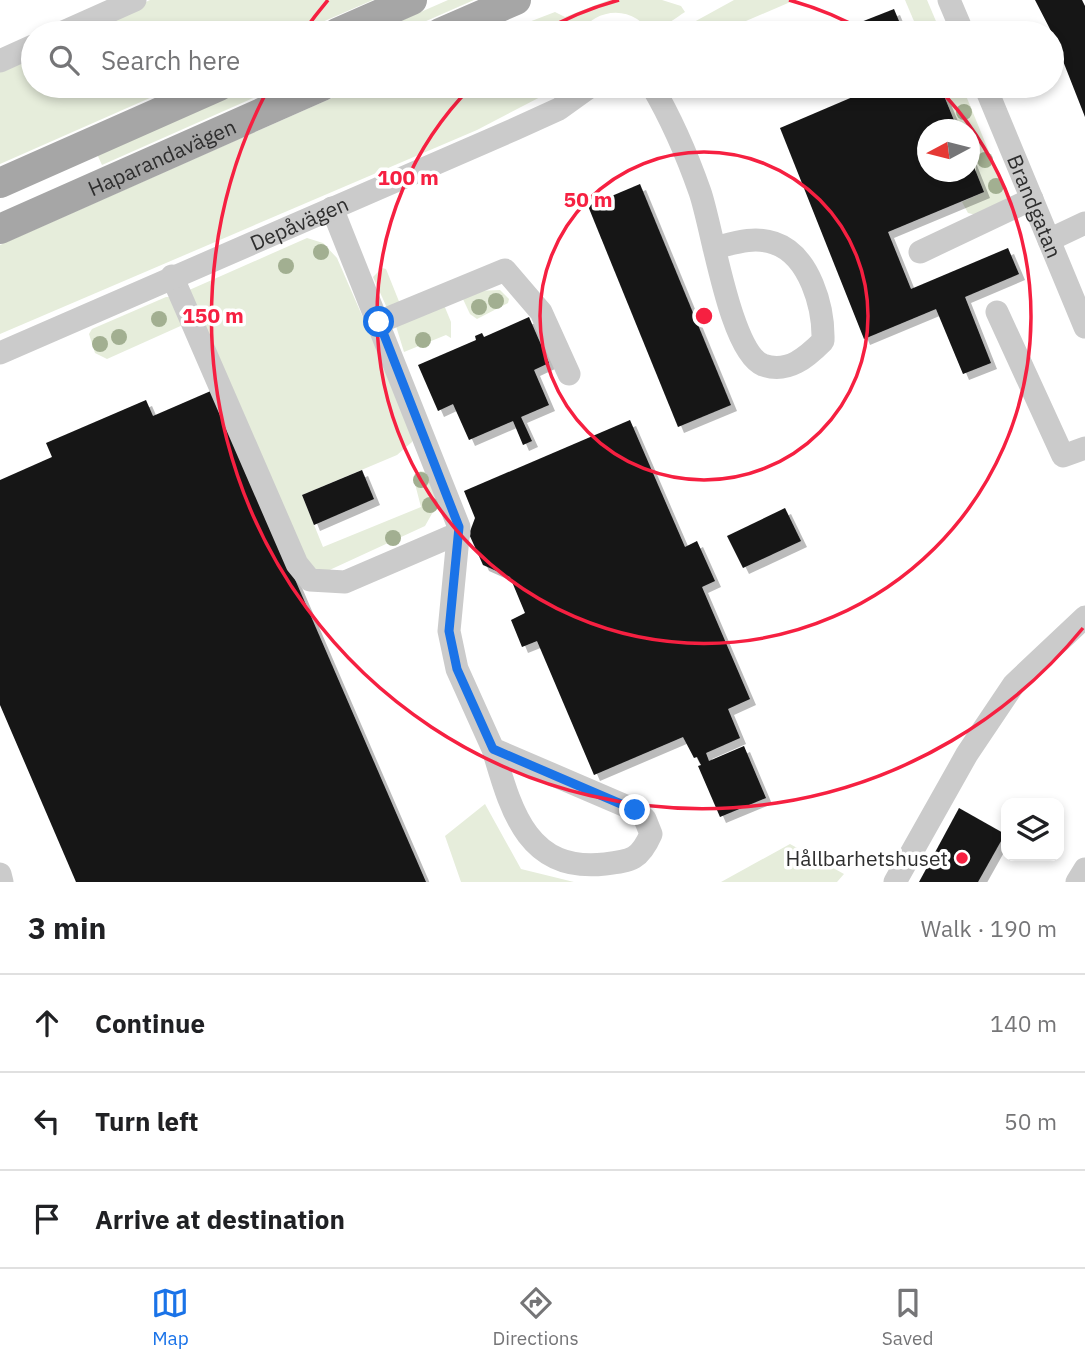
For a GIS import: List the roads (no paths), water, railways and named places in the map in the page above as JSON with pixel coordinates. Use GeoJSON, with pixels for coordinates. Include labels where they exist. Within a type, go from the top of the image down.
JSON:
{"type":"FeatureCollection","features":[{"type":"Feature","properties":{"kind":"main road"},"geometry":{"type":"LineString","coordinates":[[364,21],[412,0]]}},
{"type":"Feature","properties":{"kind":"main road"},"geometry":{"type":"LineString","coordinates":[[468,21],[516,0]]}},
{"type":"Feature","properties":{"kind":"main road","name":"Haparandavägen"},"geometry":{"type":"LineString","coordinates":[[0,183],[192,98]]}},
{"type":"Feature","properties":{"kind":"main road","name":"Haparandavägen"},"geometry":{"type":"LineString","coordinates":[[0,229],[295,98]]}},
{"type":"Feature","properties":{"kind":"street"},"geometry":{"type":"LineString","coordinates":[[88,21],[135,0]]}},
{"type":"Feature","properties":{"kind":"street"},"geometry":{"type":"LineString","coordinates":[[949,0],[958,21]]}},
{"type":"Feature","properties":{"kind":"street"},"geometry":{"type":"LineString","coordinates":[[0,61],[21,51]]}},
{"type":"Feature","properties":{"kind":"street","name":"Depåvägen"},"geometry":{"type":"LineString","coordinates":[[0,354],[172,276],[559,109],[575,98]]}},
{"type":"Feature","properties":{"kind":"street"},"geometry":{"type":"LineString","coordinates":[[659,98],[675,127],[693,173],[729,305],[746,349],[761,364],[784,367],[805,359],[823,341],[824,324],[819,300],[800,262],[776,243],[747,239],[715,248]]}},
{"type":"Feature","properties":{"kind":"street","name":"Brandgatan"},"geometry":{"type":"LineString","coordinates":[[990,98],[1085,327]]}},
{"type":"Feature","properties":{"kind":"street"},"geometry":{"type":"LineString","coordinates":[[920,252],[1032,199]]}},
{"type":"Feature","properties":{"kind":"street"},"geometry":{"type":"LineString","coordinates":[[332,208],[379,322],[459,533],[449,631],[457,669],[493,749],[510,805],[526,833],[544,855],[569,863],[600,864],[626,861],[643,853],[651,834],[645,819],[635,810],[493,749]]}},
{"type":"Feature","properties":{"kind":"street"},"geometry":{"type":"LineString","coordinates":[[1049,240],[1085,223]]}},
{"type":"Feature","properties":{"kind":"street"},"geometry":{"type":"LineString","coordinates":[[379,322],[505,270],[541,312],[569,374]]}},
{"type":"Feature","properties":{"kind":"street"},"geometry":{"type":"LineString","coordinates":[[172,276],[297,564],[310,580],[345,582],[459,533]]}},
{"type":"Feature","properties":{"kind":"street"},"geometry":{"type":"LineString","coordinates":[[998,312],[1063,456],[1085,448]]}},
{"type":"Feature","properties":{"kind":"street"},"geometry":{"type":"LineString","coordinates":[[895,882],[967,754],[1014,684],[1084,626]]}},
{"type":"Feature","properties":{"kind":"street"},"geometry":{"type":"LineString","coordinates":[[1077,882],[1085,869]]}},
{"type":"Feature","properties":{"kind":"street"},"geometry":{"type":"LineString","coordinates":[[0,874],[3,882]]}},
{"type":"Feature","properties":{"kind":"place","name":"Hållbarhetshuset"},"geometry":{"type":"Point","coordinates":[962,858]}}]}
